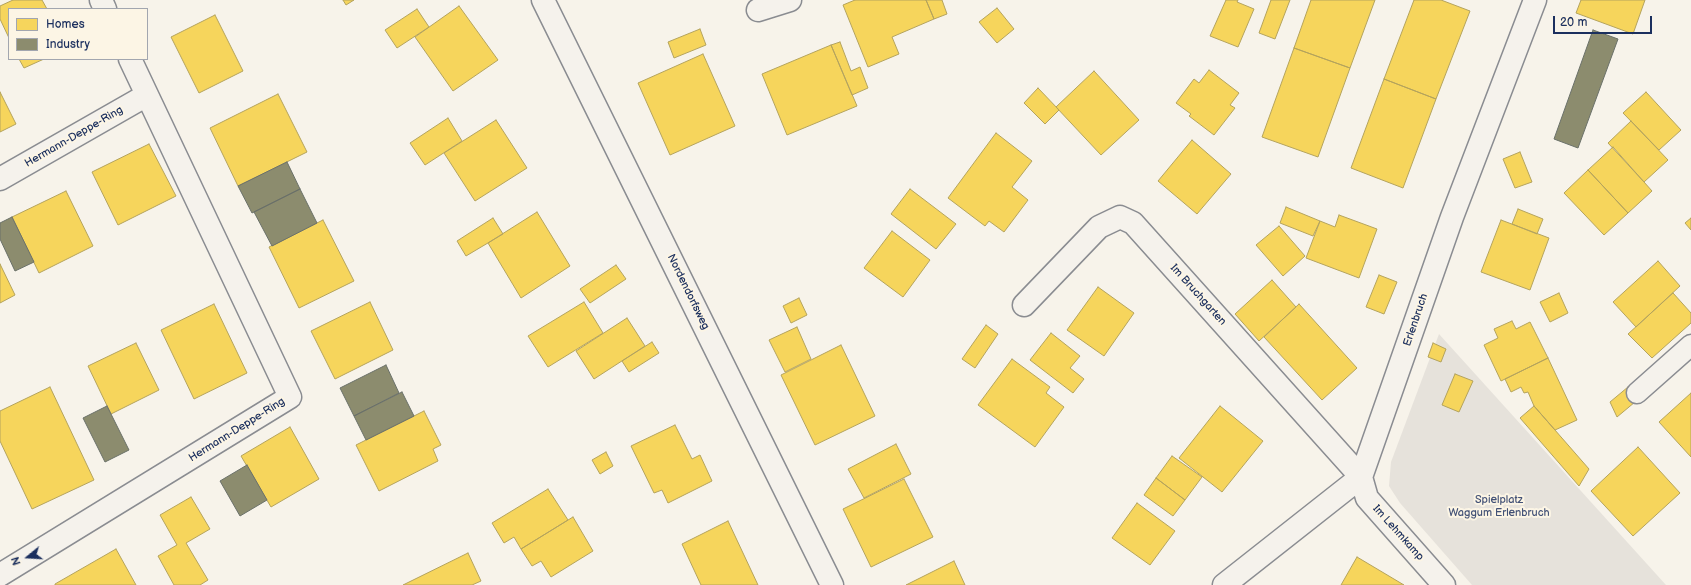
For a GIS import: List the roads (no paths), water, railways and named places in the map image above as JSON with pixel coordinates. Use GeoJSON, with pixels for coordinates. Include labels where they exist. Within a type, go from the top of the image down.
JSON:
{"type":"FeatureCollection","features":[{"type":"Feature","properties":{"kind":"street","name":"Nordendorfsweg"},"geometry":{"type":"LineString","coordinates":[[543,0],[832,585]]}},
{"type":"Feature","properties":{"kind":"street"},"geometry":{"type":"LineString","coordinates":[[758,10],[790,0]]}},
{"type":"Feature","properties":{"kind":"street","name":"Erlenbruch"},"geometry":{"type":"LineString","coordinates":[[1361,477],[1452,217],[1535,0]]}},
{"type":"Feature","properties":{"kind":"street","name":"Hermann-Deppe-Ring"},"geometry":{"type":"LineString","coordinates":[[0,575],[290,397],[130,60]]}},
{"type":"Feature","properties":{"kind":"street","name":"Hermann-Deppe-Ring"},"geometry":{"type":"LineString","coordinates":[[0,179],[147,94]]}},
{"type":"Feature","properties":{"kind":"street","name":"Im Bruchgarten"},"geometry":{"type":"LineString","coordinates":[[1024,305],[1098,227],[1120,217],[1133,223],[1361,477]]}},
{"type":"Feature","properties":{"kind":"street"},"geometry":{"type":"LineString","coordinates":[[1224,585],[1361,477]]}},
{"type":"Feature","properties":{"kind":"street","name":"Im Lehmkamp"},"geometry":{"type":"LineString","coordinates":[[1361,477],[1367,498],[1444,585]]}},
{"type":"Feature","properties":{"kind":"lane"},"geometry":{"type":"LineString","coordinates":[[1637,393],[1691,345]]}},
{"type":"Feature","properties":{"kind":"park label","name":"Spielplatz Waggum Erlenbruch"},"geometry":{"type":"Point","coordinates":[1499,506]}}]}
